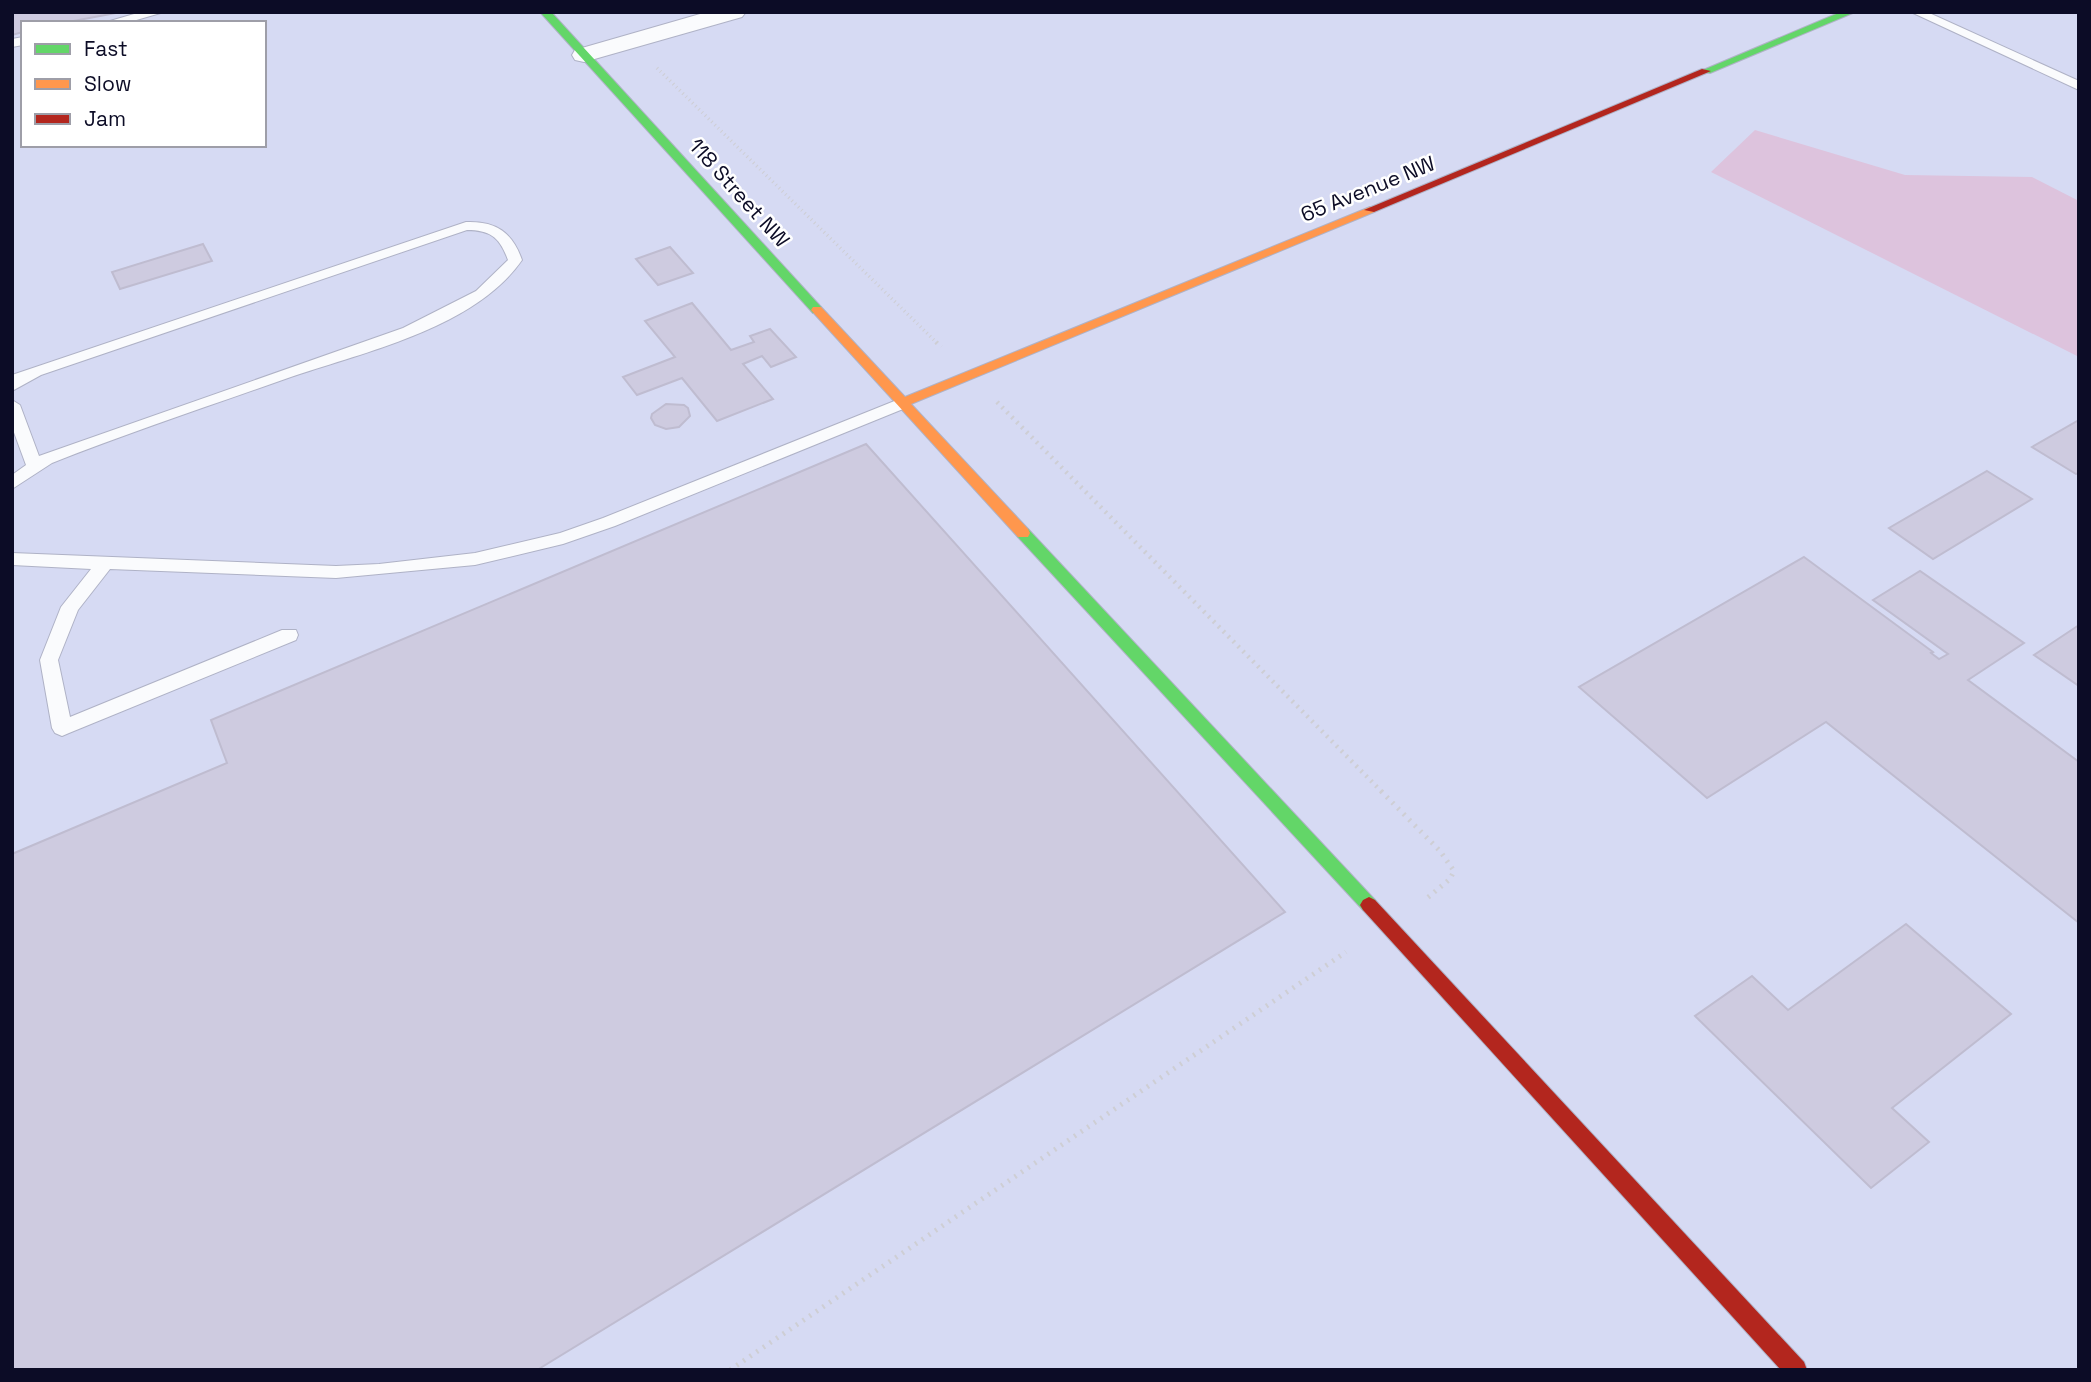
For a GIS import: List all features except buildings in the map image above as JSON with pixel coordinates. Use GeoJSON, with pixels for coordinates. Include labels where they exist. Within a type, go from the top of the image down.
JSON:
{"type":"FeatureCollection","features":[{"type":"Feature","properties":{"kind":"street","name":"118 Street NW"},"geometry":{"type":"LineString","coordinates":[[545,12],[902,403],[1387,923],[1796,1370]]}},
{"type":"Feature","properties":{"kind":"street"},"geometry":{"type":"LineString","coordinates":[[584,55],[734,12]]}},
{"type":"Feature","properties":{"kind":"street","name":"65 Avenue NW"},"geometry":{"type":"LineString","coordinates":[[902,403],[1850,12]]}},
{"type":"Feature","properties":{"kind":"lane"},"geometry":{"type":"LineString","coordinates":[[118,21],[158,12]]}},
{"type":"Feature","properties":{"kind":"lane"},"geometry":{"type":"LineString","coordinates":[[1917,12],[2079,86]]}},
{"type":"Feature","properties":{"kind":"lane"},"geometry":{"type":"LineString","coordinates":[[12,386],[18,379],[35,371],[466,226],[490,226],[510,247],[515,260],[508,272],[473,299],[408,331],[109,434],[46,459],[12,483]]}},
{"type":"Feature","properties":{"kind":"lane"},"geometry":{"type":"LineString","coordinates":[[12,559],[335,572],[402,568],[475,559],[564,538],[598,526],[902,403]]}},
{"type":"Feature","properties":{"kind":"lane"},"geometry":{"type":"LineString","coordinates":[[12,405],[35,466]]}},
{"type":"Feature","properties":{"kind":"lane"},"geometry":{"type":"LineString","coordinates":[[106,562],[70,607],[49,660],[62,727],[289,635]]}},
{"type":"Feature","properties":{"kind":"path"},"geometry":{"type":"LineString","coordinates":[[620,45],[657,68],[971,376],[1440,851],[1454,871],[1450,879],[1427,899],[1387,923],[730,1370]]}},
{"type":"Feature","properties":{"kind":"shaded area"},"geometry":{"type":"Polygon","coordinates":[[[12,12],[2079,12],[2079,1370],[12,1370],[12,12]]]}},
{"type":"Feature","properties":{"kind":"shaded area"},"geometry":{"type":"Polygon","coordinates":[[[1755,130],[1905,175],[2032,177],[2079,201],[2079,357],[1711,172],[1755,130]]]}},
{"type":"Feature","properties":{"kind":"traffic: fast"},"geometry":{"type":"LineString","coordinates":[[545,12],[817,310]]}},
{"type":"Feature","properties":{"kind":"traffic: fast"},"geometry":{"type":"LineString","coordinates":[[1706,71],[1850,12]]}},
{"type":"Feature","properties":{"kind":"traffic: fast"},"geometry":{"type":"LineString","coordinates":[[1023,533],[1369,905]]}},
{"type":"Feature","properties":{"kind":"traffic: slow"},"geometry":{"type":"LineString","coordinates":[[902,403],[1370,210]]}},
{"type":"Feature","properties":{"kind":"traffic: slow"},"geometry":{"type":"LineString","coordinates":[[817,310],[1023,533]]}},
{"type":"Feature","properties":{"kind":"traffic: jam"},"geometry":{"type":"LineString","coordinates":[[1370,210],[1706,71]]}},
{"type":"Feature","properties":{"kind":"traffic: jam"},"geometry":{"type":"LineString","coordinates":[[1369,905],[1796,1370]]}}]}
